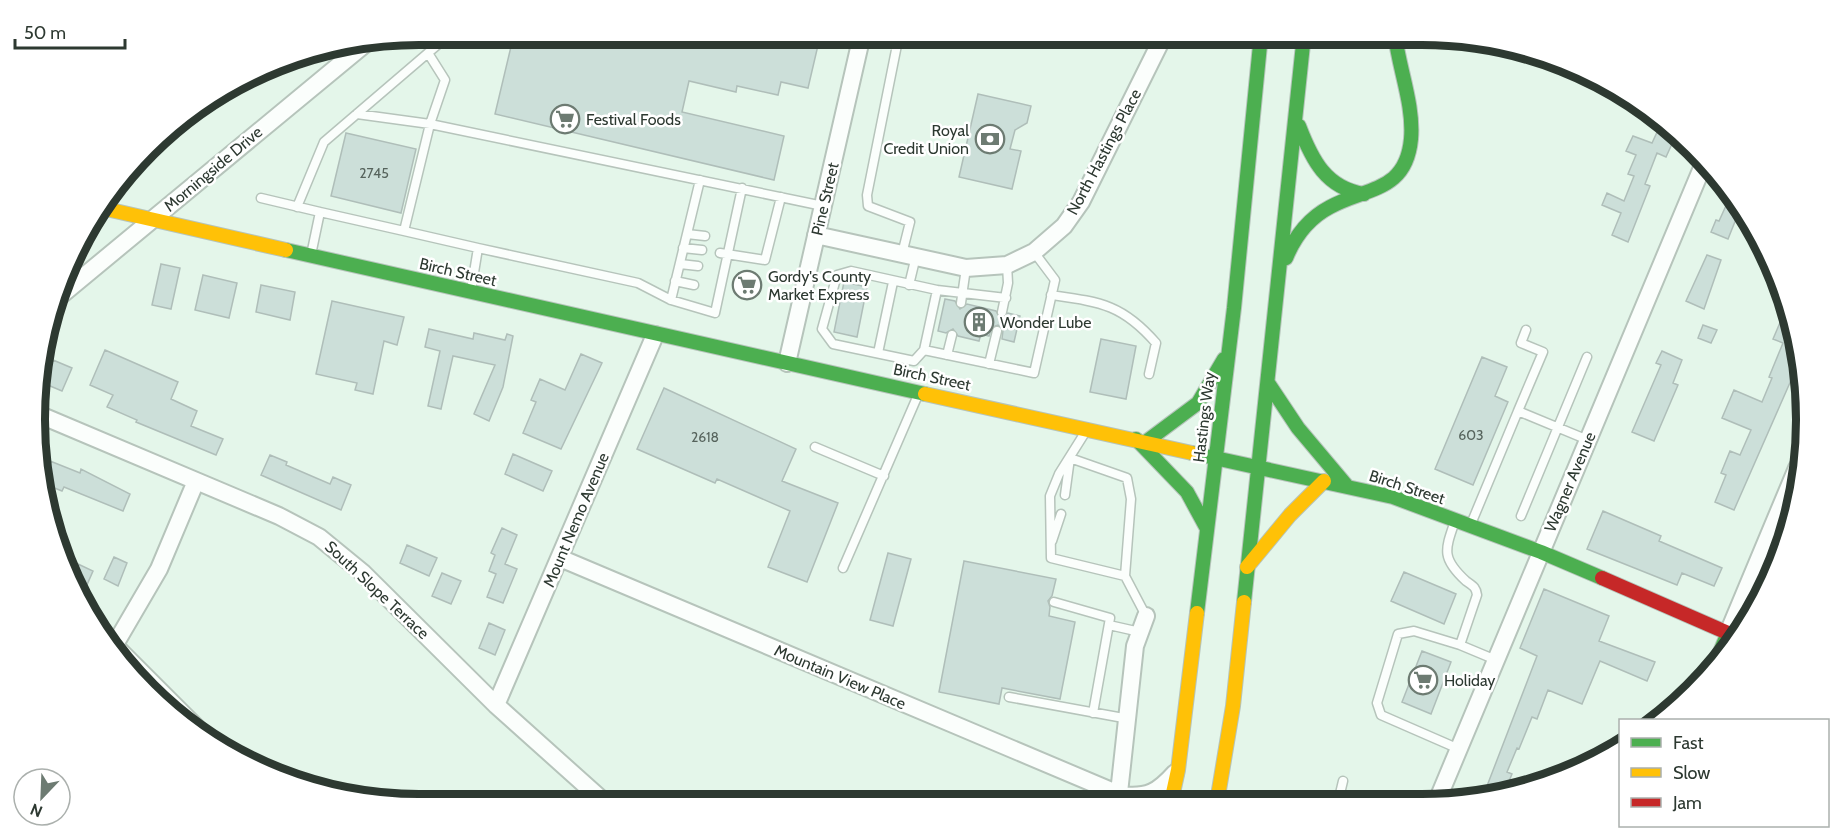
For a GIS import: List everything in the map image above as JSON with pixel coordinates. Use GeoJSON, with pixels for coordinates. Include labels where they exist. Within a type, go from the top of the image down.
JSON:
{"type":"FeatureCollection","features":[{"type":"Feature","properties":{"kind":"main road","name":"Hastings Way"},"geometry":{"type":"LineString","coordinates":[[1173,794],[1178,770],[1206,527],[1230,348],[1260,45]]}},
{"type":"Feature","properties":{"kind":"main road"},"geometry":{"type":"LineString","coordinates":[[1218,794],[1233,706],[1303,45]]}},
{"type":"Feature","properties":{"kind":"main road"},"geometry":{"type":"LineString","coordinates":[[1280,274],[1297,233],[1332,205],[1388,186],[1405,166],[1411,139],[1397,45]]}},
{"type":"Feature","properties":{"kind":"main road"},"geometry":{"type":"LineString","coordinates":[[1296,120],[1311,159],[1322,173],[1350,193],[1364,194]]}},
{"type":"Feature","properties":{"kind":"main road","name":"Birch Street"},"geometry":{"type":"LineString","coordinates":[[109,210],[655,335],[920,391],[1393,497],[1541,552],[1729,633]]}},
{"type":"Feature","properties":{"kind":"main road"},"geometry":{"type":"LineString","coordinates":[[1206,527],[1187,492],[1142,440],[1198,403],[1230,348]]}},
{"type":"Feature","properties":{"kind":"main road"},"geometry":{"type":"LineString","coordinates":[[1268,383],[1298,428],[1346,485]]}},
{"type":"Feature","properties":{"kind":"main road"},"geometry":{"type":"LineString","coordinates":[[1247,568],[1290,515],[1324,480]]}},
{"type":"Feature","properties":{"kind":"street","name":"Pine Street"},"geometry":{"type":"LineString","coordinates":[[788,363],[859,45]]}},
{"type":"Feature","properties":{"kind":"street","name":"North Hastings Place"},"geometry":{"type":"LineString","coordinates":[[816,235],[966,268],[1007,265],[1034,252],[1064,226],[1081,202],[1159,45]]}},
{"type":"Feature","properties":{"kind":"street","name":"Morningside Drive"},"geometry":{"type":"LineString","coordinates":[[69,289],[357,50]]}},
{"type":"Feature","properties":{"kind":"street","name":"Wagner Avenue"},"geometry":{"type":"LineString","coordinates":[[1440,793],[1701,171]]}},
{"type":"Feature","properties":{"kind":"street","name":"Mount Nemo Avenue"},"geometry":{"type":"LineString","coordinates":[[496,705],[655,335]]}},
{"type":"Feature","properties":{"kind":"street","name":"South Slope Terrace"},"geometry":{"type":"LineString","coordinates":[[45,417],[279,516],[319,537],[363,573],[496,705],[595,794]]}},
{"type":"Feature","properties":{"kind":"street"},"geometry":{"type":"LineString","coordinates":[[117,640],[159,569],[196,481]]}},
{"type":"Feature","properties":{"kind":"street"},"geometry":{"type":"LineString","coordinates":[[1740,617],[1790,486]]}},
{"type":"Feature","properties":{"kind":"street","name":"Mountain View Place"},"geometry":{"type":"LineString","coordinates":[[560,558],[1108,794]]}},
{"type":"Feature","properties":{"kind":"street"},"geometry":{"type":"LineString","coordinates":[[1123,794],[1136,646],[1146,616]]}},
{"type":"Feature","properties":{"kind":"street","name":"Mountain View Place"},"geometry":{"type":"LineString","coordinates":[[1141,794],[1160,790],[1178,770]]}},
{"type":"Feature","properties":{"kind":"lane"},"geometry":{"type":"LineString","coordinates":[[297,207],[324,142],[437,45]]}},
{"type":"Feature","properties":{"kind":"lane"},"geometry":{"type":"LineString","coordinates":[[897,45],[867,195],[868,206],[910,222],[909,285]]}},
{"type":"Feature","properties":{"kind":"lane"},"geometry":{"type":"LineString","coordinates":[[404,231],[430,124],[445,80],[428,53]]}},
{"type":"Feature","properties":{"kind":"lane"},"geometry":{"type":"LineString","coordinates":[[357,114],[430,124],[823,206]]}},
{"type":"Feature","properties":{"kind":"lane"},"geometry":{"type":"LineString","coordinates":[[671,300],[700,180]]}},
{"type":"Feature","properties":{"kind":"lane"},"geometry":{"type":"LineString","coordinates":[[261,198],[638,283],[671,300],[715,313],[720,270],[742,188]]}},
{"type":"Feature","properties":{"kind":"lane"},"geometry":{"type":"LineString","coordinates":[[724,253],[765,260],[781,197]]}},
{"type":"Feature","properties":{"kind":"lane"},"geometry":{"type":"LineString","coordinates":[[311,255],[320,212]]}},
{"type":"Feature","properties":{"kind":"lane"},"geometry":{"type":"LineString","coordinates":[[687,234],[705,236]]}},
{"type":"Feature","properties":{"kind":"lane"},"geometry":{"type":"LineString","coordinates":[[471,292],[478,248]]}},
{"type":"Feature","properties":{"kind":"lane"},"geometry":{"type":"LineString","coordinates":[[684,248],[702,250]]}},
{"type":"Feature","properties":{"kind":"lane"},"geometry":{"type":"LineString","coordinates":[[924,350],[1034,373],[1054,280],[1034,252]]}},
{"type":"Feature","properties":{"kind":"lane"},"geometry":{"type":"LineString","coordinates":[[680,264],[698,267]]}},
{"type":"Feature","properties":{"kind":"lane"},"geometry":{"type":"LineString","coordinates":[[1002,312],[1006,298],[1007,265]]}},
{"type":"Feature","properties":{"kind":"lane"},"geometry":{"type":"LineString","coordinates":[[962,298],[966,268]]}},
{"type":"Feature","properties":{"kind":"lane"},"geometry":{"type":"LineString","coordinates":[[937,290],[924,350],[914,361],[833,344],[822,329],[837,275],[851,271],[937,290],[962,298],[1006,298]]}},
{"type":"Feature","properties":{"kind":"lane"},"geometry":{"type":"LineString","coordinates":[[675,281],[694,285]]}},
{"type":"Feature","properties":{"kind":"lane"},"geometry":{"type":"LineString","coordinates":[[878,353],[893,282]]}},
{"type":"Feature","properties":{"kind":"lane"},"geometry":{"type":"LineString","coordinates":[[1051,295],[1099,303],[1118,309],[1133,320],[1156,344],[1149,374]]}},
{"type":"Feature","properties":{"kind":"lane"},"geometry":{"type":"LineString","coordinates":[[1470,526],[1543,352],[1521,343],[1526,330]]}},
{"type":"Feature","properties":{"kind":"lane"},"geometry":{"type":"LineString","coordinates":[[989,364],[998,331]]}},
{"type":"Feature","properties":{"kind":"lane"},"geometry":{"type":"LineString","coordinates":[[947,355],[952,335]]}},
{"type":"Feature","properties":{"kind":"lane"},"geometry":{"type":"LineString","coordinates":[[1521,516],[1587,357]]}},
{"type":"Feature","properties":{"kind":"lane"},"geometry":{"type":"LineString","coordinates":[[843,568],[920,391]]}},
{"type":"Feature","properties":{"kind":"lane"},"geometry":{"type":"LineString","coordinates":[[1518,411],[1588,440]]}},
{"type":"Feature","properties":{"kind":"lane"},"geometry":{"type":"LineString","coordinates":[[1088,428],[1059,474],[1050,496],[1048,520],[1052,541],[1051,558],[1125,576]]}},
{"type":"Feature","properties":{"kind":"lane"},"geometry":{"type":"LineString","coordinates":[[815,447],[884,476]]}},
{"type":"Feature","properties":{"kind":"lane"},"geometry":{"type":"LineString","coordinates":[[1065,495],[1070,458]]}},
{"type":"Feature","properties":{"kind":"lane"},"geometry":{"type":"LineString","coordinates":[[1070,458],[1127,478],[1131,499],[1125,576],[1146,616]]}},
{"type":"Feature","properties":{"kind":"lane"},"geometry":{"type":"LineString","coordinates":[[1052,541],[1061,514]]}},
{"type":"Feature","properties":{"kind":"lane"},"geometry":{"type":"LineString","coordinates":[[1455,520],[1445,553],[1448,561],[1476,588],[1477,595],[1461,645]]}},
{"type":"Feature","properties":{"kind":"lane"},"geometry":{"type":"LineString","coordinates":[[1054,602],[1110,618],[1093,713]]}},
{"type":"Feature","properties":{"kind":"lane"},"geometry":{"type":"LineString","coordinates":[[1109,625],[1140,632]]}},
{"type":"Feature","properties":{"kind":"lane"},"geometry":{"type":"LineString","coordinates":[[1459,748],[1382,715],[1377,703],[1398,634],[1414,631],[1461,645],[1496,660]]}},
{"type":"Feature","properties":{"kind":"lane"},"geometry":{"type":"LineString","coordinates":[[1009,697],[1129,719]]}},
{"type":"Feature","properties":{"kind":"lane"},"geometry":{"type":"LineString","coordinates":[[1340,794],[1342,781]]}},
{"type":"Feature","properties":{"kind":"building"},"geometry":{"type":"Polygon","coordinates":[[[511,45],[818,45],[808,88],[781,82],[778,95],[737,86],[736,92],[689,81],[682,112],[784,136],[774,180],[495,114],[511,45]]]}},
{"type":"Feature","properties":{"kind":"building","name":"Royal Credit Union"},"geometry":{"type":"Polygon","coordinates":[[[978,94],[1031,106],[1027,123],[1015,130],[1010,149],[1021,151],[1012,189],[959,177],[978,94]]]}},
{"type":"Feature","properties":{"kind":"building"},"geometry":{"type":"Polygon","coordinates":[[[1658,130],[1673,142],[1666,157],[1657,153],[1645,184],[1650,186],[1628,242],[1612,235],[1621,213],[1602,205],[1607,193],[1624,201],[1634,176],[1628,174],[1636,155],[1626,151],[1633,136],[1652,143],[1658,130]]]}},
{"type":"Feature","properties":{"kind":"building"},"geometry":{"type":"Polygon","coordinates":[[[346,133],[416,149],[401,213],[331,196],[346,133]]]}},
{"type":"Feature","properties":{"kind":"building"},"geometry":{"type":"Polygon","coordinates":[[[1727,203],[1737,217],[1728,239],[1711,232],[1716,220],[1719,221],[1727,203]]]}},
{"type":"Feature","properties":{"kind":"building"},"geometry":{"type":"Polygon","coordinates":[[[1707,255],[1721,260],[1704,309],[1686,301],[1707,255]]]}},
{"type":"Feature","properties":{"kind":"building"},"geometry":{"type":"Polygon","coordinates":[[[161,264],[180,268],[171,309],[152,305],[161,264]]]}},
{"type":"Feature","properties":{"kind":"building","name":"Gordy's County Market Express"},"geometry":{"type":"Polygon","coordinates":[[[739,273],[759,278],[754,297],[734,292],[739,273]]]}},
{"type":"Feature","properties":{"kind":"building"},"geometry":{"type":"Polygon","coordinates":[[[203,275],[237,283],[229,318],[195,310],[203,275]]]}},
{"type":"Feature","properties":{"kind":"building"},"geometry":{"type":"Polygon","coordinates":[[[844,282],[867,287],[857,337],[834,332],[844,282]]]}},
{"type":"Feature","properties":{"kind":"building"},"geometry":{"type":"Polygon","coordinates":[[[261,285],[295,292],[290,320],[256,312],[261,285]]]}},
{"type":"Feature","properties":{"kind":"building","name":"Wonder Lube"},"geometry":{"type":"Polygon","coordinates":[[[945,299],[955,301],[960,309],[967,304],[996,311],[1000,318],[1008,313],[1020,316],[1014,342],[1002,339],[1003,330],[998,325],[992,327],[989,336],[981,334],[979,341],[958,336],[953,329],[946,333],[938,331],[945,299]]]}},
{"type":"Feature","properties":{"kind":"building"},"geometry":{"type":"Polygon","coordinates":[[[332,301],[404,317],[397,345],[384,341],[373,394],[355,390],[357,383],[316,374],[332,301]]]}},
{"type":"Feature","properties":{"kind":"building"},"geometry":{"type":"Polygon","coordinates":[[[1782,319],[1793,375],[1734,510],[1715,502],[1726,475],[1721,473],[1730,451],[1740,455],[1751,430],[1722,418],[1734,390],[1762,402],[1783,343],[1773,339],[1782,319]]]}},
{"type":"Feature","properties":{"kind":"building"},"geometry":{"type":"Polygon","coordinates":[[[1703,325],[1717,330],[1711,343],[1698,338],[1703,325]]]}},
{"type":"Feature","properties":{"kind":"building"},"geometry":{"type":"Polygon","coordinates":[[[429,329],[473,339],[474,333],[505,340],[507,334],[513,336],[503,387],[489,421],[474,414],[495,365],[453,356],[441,409],[428,406],[440,351],[425,347],[429,329]]]}},
{"type":"Feature","properties":{"kind":"building"},"geometry":{"type":"Polygon","coordinates":[[[1101,339],[1136,346],[1126,399],[1090,392],[1101,339]]]}},
{"type":"Feature","properties":{"kind":"building"},"geometry":{"type":"Polygon","coordinates":[[[105,350],[178,382],[171,399],[197,411],[191,426],[223,439],[216,455],[136,422],[137,420],[107,407],[113,395],[90,385],[105,350]]]}},
{"type":"Feature","properties":{"kind":"building"},"geometry":{"type":"Polygon","coordinates":[[[1662,351],[1682,360],[1673,383],[1678,385],[1654,441],[1632,432],[1661,365],[1656,363],[1662,351]]]}},
{"type":"Feature","properties":{"kind":"building"},"geometry":{"type":"Polygon","coordinates":[[[581,354],[602,363],[561,449],[523,433],[536,402],[531,400],[540,379],[565,390],[581,354]]]}},
{"type":"Feature","properties":{"kind":"building"},"geometry":{"type":"Polygon","coordinates":[[[1482,357],[1507,367],[1495,396],[1508,402],[1473,485],[1435,469],[1482,357]]]}},
{"type":"Feature","properties":{"kind":"building"},"geometry":{"type":"Polygon","coordinates":[[[53,360],[72,368],[62,391],[47,385],[48,372],[53,360]]]}},
{"type":"Feature","properties":{"kind":"building"},"geometry":{"type":"Polygon","coordinates":[[[664,388],[796,449],[782,481],[838,503],[807,582],[768,567],[790,511],[717,479],[715,483],[637,449],[664,388]]]}},
{"type":"Feature","properties":{"kind":"building"},"geometry":{"type":"Polygon","coordinates":[[[513,454],[552,471],[543,491],[505,474],[513,454]]]}},
{"type":"Feature","properties":{"kind":"building"},"geometry":{"type":"Polygon","coordinates":[[[270,455],[287,462],[286,465],[330,484],[333,477],[351,485],[341,510],[261,475],[270,455]]]}},
{"type":"Feature","properties":{"kind":"building"},"geometry":{"type":"Polygon","coordinates":[[[50,461],[80,473],[81,469],[130,494],[123,511],[64,487],[62,491],[51,487],[48,466],[50,461]]]}},
{"type":"Feature","properties":{"kind":"building"},"geometry":{"type":"Polygon","coordinates":[[[1603,511],[1661,536],[1659,541],[1722,568],[1714,586],[1682,573],[1677,585],[1587,549],[1603,511]]]}},
{"type":"Feature","properties":{"kind":"building"},"geometry":{"type":"Polygon","coordinates":[[[502,528],[517,535],[505,564],[517,569],[503,603],[487,597],[496,574],[489,571],[495,555],[491,553],[502,528]]]}},
{"type":"Feature","properties":{"kind":"building"},"geometry":{"type":"Polygon","coordinates":[[[407,545],[437,558],[429,576],[400,563],[407,545]]]}},
{"type":"Feature","properties":{"kind":"building"},"geometry":{"type":"Polygon","coordinates":[[[888,553],[911,559],[893,626],[870,620],[888,553]]]}},
{"type":"Feature","properties":{"kind":"building"},"geometry":{"type":"Polygon","coordinates":[[[114,557],[127,563],[118,586],[104,579],[114,557]]]}},
{"type":"Feature","properties":{"kind":"building"},"geometry":{"type":"Polygon","coordinates":[[[964,561],[1056,579],[1052,596],[1048,601],[1049,616],[1075,622],[1060,699],[1002,688],[999,704],[939,692],[964,561]]]}},
{"type":"Feature","properties":{"kind":"building"},"geometry":{"type":"Polygon","coordinates":[[[78,564],[93,571],[86,587],[85,586],[76,568],[78,564]]]}},
{"type":"Feature","properties":{"kind":"building"},"geometry":{"type":"Polygon","coordinates":[[[1404,572],[1456,594],[1444,624],[1391,601],[1404,572]]]}},
{"type":"Feature","properties":{"kind":"building"},"geometry":{"type":"Polygon","coordinates":[[[442,573],[461,581],[451,604],[432,596],[442,573]]]}},
{"type":"Feature","properties":{"kind":"building"},"geometry":{"type":"Polygon","coordinates":[[[1544,589],[1609,616],[1599,641],[1655,662],[1647,681],[1600,661],[1582,704],[1548,690],[1537,719],[1532,717],[1519,749],[1517,748],[1507,772],[1512,774],[1508,784],[1486,788],[1537,656],[1520,648],[1544,589]]]}},
{"type":"Feature","properties":{"kind":"building"},"geometry":{"type":"Polygon","coordinates":[[[489,623],[505,630],[495,655],[479,648],[489,623]]]}},
{"type":"Feature","properties":{"kind":"building"},"geometry":{"type":"Polygon","coordinates":[[[1422,651],[1451,662],[1431,714],[1402,702],[1422,651]]]}},
{"type":"Feature","properties":{"kind":"traffic: fast"},"geometry":{"type":"LineString","coordinates":[[1197,613],[1234,308],[1260,45]]}},
{"type":"Feature","properties":{"kind":"traffic: fast"},"geometry":{"type":"LineString","coordinates":[[1244,602],[1303,45]]}},
{"type":"Feature","properties":{"kind":"traffic: fast"},"geometry":{"type":"LineString","coordinates":[[1286,258],[1298,235],[1309,222],[1330,207],[1371,191],[1393,179],[1408,156],[1411,139],[1410,113],[1397,45]]}},
{"type":"Feature","properties":{"kind":"traffic: fast"},"geometry":{"type":"LineString","coordinates":[[1299,126],[1315,161],[1330,179],[1351,191],[1364,194]]}},
{"type":"Feature","properties":{"kind":"traffic: fast"},"geometry":{"type":"LineString","coordinates":[[286,250],[925,394]]}},
{"type":"Feature","properties":{"kind":"traffic: fast"},"geometry":{"type":"LineString","coordinates":[[1147,441],[1198,403],[1224,359]]}},
{"type":"Feature","properties":{"kind":"traffic: fast"},"geometry":{"type":"LineString","coordinates":[[1268,383],[1298,428],[1346,485]]}},
{"type":"Feature","properties":{"kind":"traffic: fast"},"geometry":{"type":"LineString","coordinates":[[1136,439],[1187,492],[1206,527]]}},
{"type":"Feature","properties":{"kind":"traffic: fast"},"geometry":{"type":"LineString","coordinates":[[1192,453],[1393,497],[1541,552],[1602,578]]}},
{"type":"Feature","properties":{"kind":"traffic: fast"},"geometry":{"type":"LineString","coordinates":[[1726,637],[1728,633]]}},
{"type":"Feature","properties":{"kind":"traffic: slow"},"geometry":{"type":"LineString","coordinates":[[109,210],[286,250]]}},
{"type":"Feature","properties":{"kind":"traffic: slow"},"geometry":{"type":"LineString","coordinates":[[925,394],[1192,453]]}},
{"type":"Feature","properties":{"kind":"traffic: slow"},"geometry":{"type":"LineString","coordinates":[[1247,567],[1290,515],[1324,481]]}},
{"type":"Feature","properties":{"kind":"traffic: slow"},"geometry":{"type":"LineString","coordinates":[[1218,794],[1233,706],[1244,602]]}},
{"type":"Feature","properties":{"kind":"traffic: slow"},"geometry":{"type":"LineString","coordinates":[[1173,794],[1178,770],[1197,613]]}},
{"type":"Feature","properties":{"kind":"traffic: jam"},"geometry":{"type":"LineString","coordinates":[[1602,578],[1729,633]]}},
{"type":"Feature","properties":{"kind":"place","name":"Festival Foods"},"geometry":{"type":"Point","coordinates":[565,119]}},
{"type":"Feature","properties":{"kind":"place","name":"Royal Credit Union"},"geometry":{"type":"Point","coordinates":[990,139]}},
{"type":"Feature","properties":{"kind":"place","name":"Gordy's County Market Express"},"geometry":{"type":"Point","coordinates":[747,285]}},
{"type":"Feature","properties":{"kind":"place","name":"Wonder Lube"},"geometry":{"type":"Point","coordinates":[979,322]}},
{"type":"Feature","properties":{"kind":"place","name":"Holiday"},"geometry":{"type":"Point","coordinates":[1423,680]}}]}
